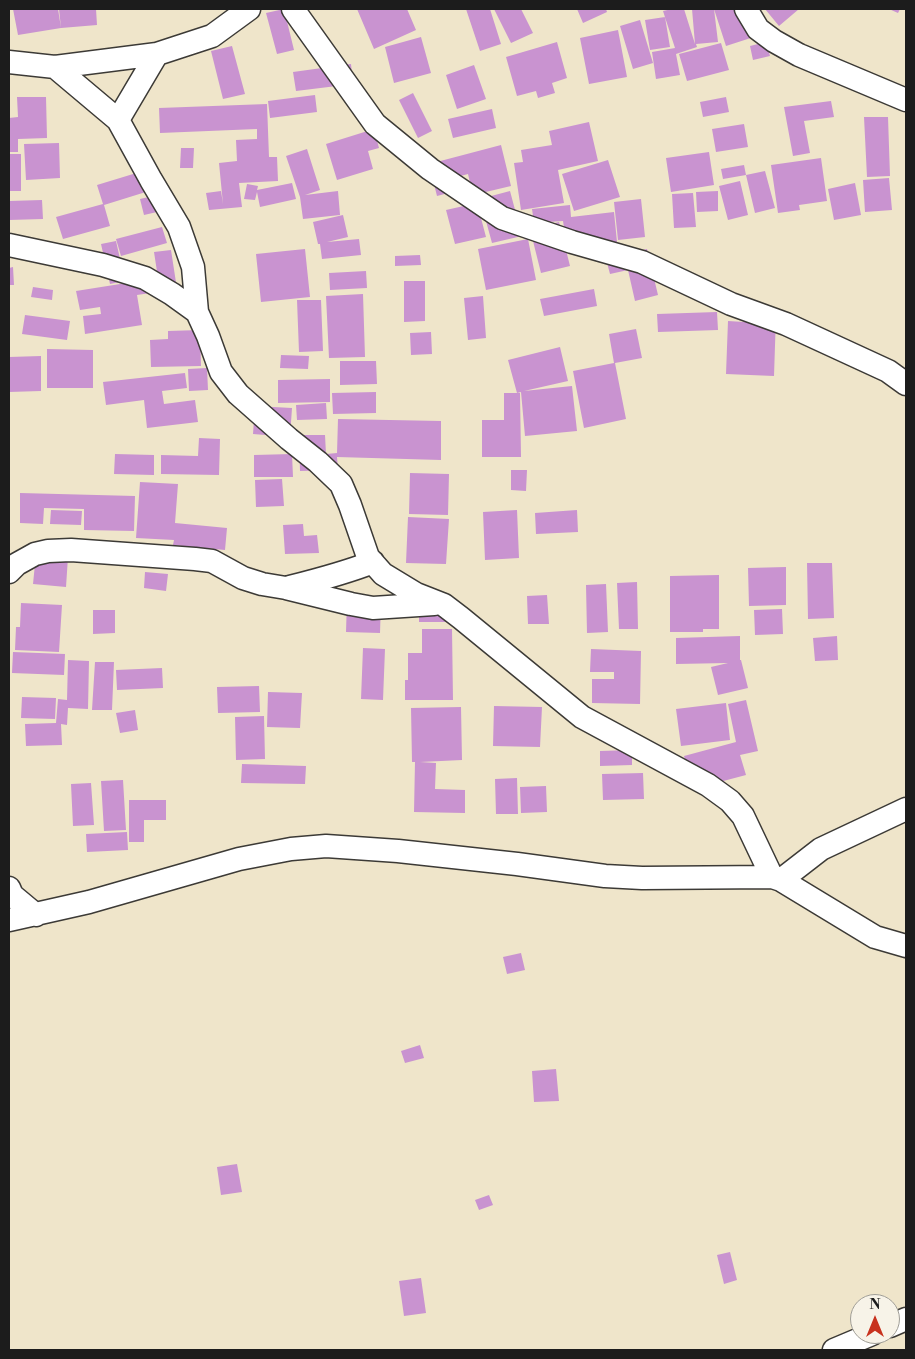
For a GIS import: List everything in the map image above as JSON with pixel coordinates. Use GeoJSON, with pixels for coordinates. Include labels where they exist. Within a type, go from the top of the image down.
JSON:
{"type":"FeatureCollection","features":[{"type":"Feature","properties":{"kind":"street"},"geometry":{"type":"LineString","coordinates":[[9,62],[55,67],[157,54],[212,36],[249,9]]}},
{"type":"Feature","properties":{"kind":"street"},"geometry":{"type":"LineString","coordinates":[[293,9],[375,124],[430,169],[502,218],[572,242],[642,262],[731,304],[794,328],[888,371],[906,384]]}},
{"type":"Feature","properties":{"kind":"street"},"geometry":{"type":"LineString","coordinates":[[746,9],[758,28],[774,41],[798,55],[906,100]]}},
{"type":"Feature","properties":{"kind":"street"},"geometry":{"type":"LineString","coordinates":[[118,120],[157,54]]}},
{"type":"Feature","properties":{"kind":"street"},"geometry":{"type":"LineString","coordinates":[[55,67],[118,120],[179,227],[193,267],[197,312],[221,372],[238,394],[341,484],[368,557],[383,574],[416,594],[444,605],[582,718],[708,785],[730,801],[743,816],[777,879]]}},
{"type":"Feature","properties":{"kind":"street"},"geometry":{"type":"LineString","coordinates":[[9,245],[103,265],[146,278],[197,312]]}},
{"type":"Feature","properties":{"kind":"street"},"geometry":{"type":"LineString","coordinates":[[9,572],[17,564],[35,554],[48,551],[72,550],[212,561],[243,578],[262,584],[373,608],[440,604]]}},
{"type":"Feature","properties":{"kind":"street"},"geometry":{"type":"LineString","coordinates":[[286,588],[349,572],[373,562]]}},
{"type":"Feature","properties":{"kind":"street"},"geometry":{"type":"LineString","coordinates":[[777,879],[821,850],[906,809]]}},
{"type":"Feature","properties":{"kind":"street"},"geometry":{"type":"LineString","coordinates":[[10,891],[9,919],[89,902],[239,859],[291,849],[326,846],[398,851],[605,876],[777,879],[875,937],[906,946]]}},
{"type":"Feature","properties":{"kind":"street"},"geometry":{"type":"LineString","coordinates":[[10,891],[36,914]]}},
{"type":"Feature","properties":{"kind":"street"},"geometry":{"type":"LineString","coordinates":[[834,1350],[857,1344]]}},
{"type":"Feature","properties":{"kind":"building"},"geometry":{"type":"Polygon","coordinates":[[[13,9],[58,9],[61,28],[18,35],[13,9]]]}},
{"type":"Feature","properties":{"kind":"building"},"geometry":{"type":"Polygon","coordinates":[[[59,9],[96,9],[97,25],[61,28],[59,9]]]}},
{"type":"Feature","properties":{"kind":"building"},"geometry":{"type":"Polygon","coordinates":[[[284,9],[294,50],[277,54],[266,13],[284,9]]]}},
{"type":"Feature","properties":{"kind":"building"},"geometry":{"type":"Polygon","coordinates":[[[357,9],[407,9],[416,30],[374,49],[357,9]]]}},
{"type":"Feature","properties":{"kind":"building"},"geometry":{"type":"Polygon","coordinates":[[[466,9],[490,9],[501,44],[480,51],[466,9]]]}},
{"type":"Feature","properties":{"kind":"building"},"geometry":{"type":"Polygon","coordinates":[[[494,9],[521,9],[533,33],[511,43],[494,9]]]}},
{"type":"Feature","properties":{"kind":"building"},"geometry":{"type":"Polygon","coordinates":[[[577,9],[606,9],[607,12],[583,23],[577,9]]]}},
{"type":"Feature","properties":{"kind":"building"},"geometry":{"type":"Polygon","coordinates":[[[684,9],[695,44],[692,9],[714,9],[718,42],[696,44],[697,47],[676,54],[680,75],[656,79],[652,52],[675,48],[663,11],[684,9]]]}},
{"type":"Feature","properties":{"kind":"building"},"geometry":{"type":"Polygon","coordinates":[[[714,9],[737,9],[760,35],[726,46],[714,9]]]}},
{"type":"Feature","properties":{"kind":"building"},"geometry":{"type":"Polygon","coordinates":[[[765,9],[799,9],[779,26],[765,9]]]}},
{"type":"Feature","properties":{"kind":"building"},"geometry":{"type":"Polygon","coordinates":[[[889,9],[900,9],[898,13],[889,9]]]}},
{"type":"Feature","properties":{"kind":"building"},"geometry":{"type":"Polygon","coordinates":[[[665,17],[670,47],[650,50],[645,20],[665,17]]]}},
{"type":"Feature","properties":{"kind":"building"},"geometry":{"type":"Polygon","coordinates":[[[640,20],[653,63],[633,69],[620,26],[640,20]]]}},
{"type":"Feature","properties":{"kind":"building"},"geometry":{"type":"Polygon","coordinates":[[[618,30],[627,77],[589,84],[580,38],[618,30]]]}},
{"type":"Feature","properties":{"kind":"building"},"geometry":{"type":"Polygon","coordinates":[[[421,37],[431,73],[394,83],[385,47],[421,37]]]}},
{"type":"Feature","properties":{"kind":"building"},"geometry":{"type":"Polygon","coordinates":[[[557,42],[567,78],[552,83],[555,93],[538,98],[536,91],[517,96],[506,57],[557,42]]]}},
{"type":"Feature","properties":{"kind":"building"},"geometry":{"type":"Polygon","coordinates":[[[766,42],[770,56],[753,60],[750,46],[766,42]]]}},
{"type":"Feature","properties":{"kind":"building"},"geometry":{"type":"Polygon","coordinates":[[[721,43],[729,70],[687,81],[679,54],[721,43]]]}},
{"type":"Feature","properties":{"kind":"building"},"geometry":{"type":"Polygon","coordinates":[[[232,46],[245,94],[223,99],[211,51],[232,46]]]}},
{"type":"Feature","properties":{"kind":"building"},"geometry":{"type":"Polygon","coordinates":[[[351,64],[353,84],[296,91],[293,72],[351,64]]]}},
{"type":"Feature","properties":{"kind":"building"},"geometry":{"type":"Polygon","coordinates":[[[474,65],[486,99],[457,109],[446,75],[474,65]]]}},
{"type":"Feature","properties":{"kind":"building"},"geometry":{"type":"Polygon","coordinates":[[[413,93],[432,131],[418,138],[399,100],[413,93]]]}},
{"type":"Feature","properties":{"kind":"building"},"geometry":{"type":"Polygon","coordinates":[[[315,95],[317,112],[270,118],[268,101],[315,95]]]}},
{"type":"Feature","properties":{"kind":"building"},"geometry":{"type":"Polygon","coordinates":[[[17,97],[46,97],[47,138],[18,139],[18,152],[9,152],[9,118],[18,117],[17,97]]]}},
{"type":"Feature","properties":{"kind":"building"},"geometry":{"type":"Polygon","coordinates":[[[726,97],[729,112],[703,117],[700,102],[726,97]]]}},
{"type":"Feature","properties":{"kind":"building"},"geometry":{"type":"Polygon","coordinates":[[[831,101],[834,117],[804,121],[810,153],[793,156],[784,107],[831,101]]]}},
{"type":"Feature","properties":{"kind":"building"},"geometry":{"type":"Polygon","coordinates":[[[267,104],[269,157],[277,157],[278,181],[239,183],[242,207],[209,210],[206,193],[221,191],[223,204],[219,163],[237,161],[236,140],[257,139],[257,129],[160,133],[159,108],[267,104]]]}},
{"type":"Feature","properties":{"kind":"building"},"geometry":{"type":"Polygon","coordinates":[[[492,109],[496,128],[453,138],[448,119],[492,109]]]}},
{"type":"Feature","properties":{"kind":"building"},"geometry":{"type":"Polygon","coordinates":[[[864,117],[888,117],[890,176],[867,177],[864,117]]]}},
{"type":"Feature","properties":{"kind":"building"},"geometry":{"type":"Polygon","coordinates":[[[589,122],[598,161],[558,170],[564,203],[521,210],[514,163],[523,162],[521,150],[552,145],[549,131],[589,122]]]}},
{"type":"Feature","properties":{"kind":"building"},"geometry":{"type":"Polygon","coordinates":[[[744,124],[748,147],[716,152],[712,129],[744,124]]]}},
{"type":"Feature","properties":{"kind":"building"},"geometry":{"type":"Polygon","coordinates":[[[374,129],[379,148],[368,151],[373,169],[337,180],[326,144],[374,129]]]}},
{"type":"Feature","properties":{"kind":"building"},"geometry":{"type":"Polygon","coordinates":[[[59,143],[60,178],[26,180],[24,144],[59,143]]]}},
{"type":"Feature","properties":{"kind":"building"},"geometry":{"type":"Polygon","coordinates":[[[501,145],[511,186],[473,195],[468,174],[449,179],[452,192],[437,196],[429,164],[501,145]]]}},
{"type":"Feature","properties":{"kind":"building"},"geometry":{"type":"Polygon","coordinates":[[[181,148],[194,148],[193,168],[180,168],[181,148]]]}},
{"type":"Feature","properties":{"kind":"building"},"geometry":{"type":"Polygon","coordinates":[[[307,149],[320,190],[305,195],[338,191],[340,215],[303,219],[300,197],[286,156],[307,149]]]}},
{"type":"Feature","properties":{"kind":"building"},"geometry":{"type":"Polygon","coordinates":[[[709,152],[714,185],[671,192],[666,158],[709,152]]]}},
{"type":"Feature","properties":{"kind":"building"},"geometry":{"type":"Polygon","coordinates":[[[9,154],[21,154],[21,191],[9,191],[9,154]]]}},
{"type":"Feature","properties":{"kind":"building"},"geometry":{"type":"Polygon","coordinates":[[[821,158],[827,201],[799,205],[800,210],[778,213],[771,165],[821,158]]]}},
{"type":"Feature","properties":{"kind":"building"},"geometry":{"type":"Polygon","coordinates":[[[608,160],[620,197],[574,211],[562,174],[608,160]]]}},
{"type":"Feature","properties":{"kind":"building"},"geometry":{"type":"Polygon","coordinates":[[[744,165],[746,175],[723,179],[721,169],[744,165]]]}},
{"type":"Feature","properties":{"kind":"building"},"geometry":{"type":"Polygon","coordinates":[[[143,171],[149,191],[104,205],[110,226],[63,239],[56,217],[103,204],[97,185],[143,171]]]}},
{"type":"Feature","properties":{"kind":"building"},"geometry":{"type":"Polygon","coordinates":[[[765,171],[775,208],[755,213],[746,175],[765,171]]]}},
{"type":"Feature","properties":{"kind":"building"},"geometry":{"type":"Polygon","coordinates":[[[889,178],[892,210],[865,212],[863,180],[889,178]]]}},
{"type":"Feature","properties":{"kind":"building"},"geometry":{"type":"Polygon","coordinates":[[[740,181],[748,215],[728,220],[719,186],[740,181]]]}},
{"type":"Feature","properties":{"kind":"building"},"geometry":{"type":"Polygon","coordinates":[[[292,183],[296,199],[260,207],[257,192],[255,200],[244,199],[247,184],[258,186],[257,190],[292,183]]]}},
{"type":"Feature","properties":{"kind":"building"},"geometry":{"type":"Polygon","coordinates":[[[855,183],[861,215],[834,220],[828,189],[855,183]]]}},
{"type":"Feature","properties":{"kind":"building"},"geometry":{"type":"Polygon","coordinates":[[[510,191],[522,236],[492,243],[480,199],[510,191]]]}},
{"type":"Feature","properties":{"kind":"building"},"geometry":{"type":"Polygon","coordinates":[[[718,191],[718,211],[697,212],[696,192],[718,191]]]}},
{"type":"Feature","properties":{"kind":"building"},"geometry":{"type":"Polygon","coordinates":[[[693,193],[696,227],[674,228],[672,194],[693,193]]]}},
{"type":"Feature","properties":{"kind":"building"},"geometry":{"type":"Polygon","coordinates":[[[153,196],[157,212],[144,215],[140,199],[153,196]]]}},
{"type":"Feature","properties":{"kind":"building"},"geometry":{"type":"Polygon","coordinates":[[[641,199],[645,237],[618,240],[614,202],[641,199]]]}},
{"type":"Feature","properties":{"kind":"building"},"geometry":{"type":"Polygon","coordinates":[[[42,200],[43,219],[9,220],[9,201],[42,200]]]}},
{"type":"Feature","properties":{"kind":"building"},"geometry":{"type":"Polygon","coordinates":[[[477,203],[486,237],[455,244],[446,210],[477,203]]]}},
{"type":"Feature","properties":{"kind":"building"},"geometry":{"type":"Polygon","coordinates":[[[570,205],[571,217],[614,212],[617,242],[567,248],[563,221],[534,223],[532,209],[570,205]]]}},
{"type":"Feature","properties":{"kind":"building"},"geometry":{"type":"Polygon","coordinates":[[[343,215],[348,237],[327,242],[359,239],[361,255],[322,259],[320,244],[318,244],[313,222],[343,215]]]}},
{"type":"Feature","properties":{"kind":"building"},"geometry":{"type":"Polygon","coordinates":[[[559,222],[570,266],[541,273],[530,229],[559,222]]]}},
{"type":"Feature","properties":{"kind":"building"},"geometry":{"type":"Polygon","coordinates":[[[162,227],[167,243],[121,256],[116,239],[162,227]]]}},
{"type":"Feature","properties":{"kind":"building"},"geometry":{"type":"Polygon","coordinates":[[[528,239],[536,280],[486,290],[478,249],[528,239]]]}},
{"type":"Feature","properties":{"kind":"building"},"geometry":{"type":"Polygon","coordinates":[[[116,241],[125,281],[110,284],[101,244],[116,241]]]}},
{"type":"Feature","properties":{"kind":"building"},"geometry":{"type":"Polygon","coordinates":[[[305,249],[310,297],[261,302],[256,254],[305,249]]]}},
{"type":"Feature","properties":{"kind":"building"},"geometry":{"type":"Polygon","coordinates":[[[647,249],[658,295],[635,301],[628,270],[610,274],[606,259],[647,249]]]}},
{"type":"Feature","properties":{"kind":"building"},"geometry":{"type":"Polygon","coordinates":[[[171,250],[177,289],[137,295],[142,325],[85,334],[83,316],[101,314],[100,307],[80,310],[76,291],[158,278],[154,252],[171,250]]]}},
{"type":"Feature","properties":{"kind":"building"},"geometry":{"type":"Polygon","coordinates":[[[420,255],[421,265],[395,266],[395,256],[420,255]]]}},
{"type":"Feature","properties":{"kind":"building"},"geometry":{"type":"Polygon","coordinates":[[[13,267],[14,285],[9,285],[9,268],[13,267]]]}},
{"type":"Feature","properties":{"kind":"building"},"geometry":{"type":"Polygon","coordinates":[[[366,271],[367,288],[330,290],[329,273],[366,271]]]}},
{"type":"Feature","properties":{"kind":"building"},"geometry":{"type":"Polygon","coordinates":[[[404,281],[425,281],[425,321],[404,322],[404,281]]]}},
{"type":"Feature","properties":{"kind":"building"},"geometry":{"type":"Polygon","coordinates":[[[33,287],[53,290],[52,300],[31,297],[33,287]]]}},
{"type":"Feature","properties":{"kind":"building"},"geometry":{"type":"Polygon","coordinates":[[[594,289],[597,306],[544,316],[540,299],[594,289]]]}},
{"type":"Feature","properties":{"kind":"building"},"geometry":{"type":"Polygon","coordinates":[[[363,294],[365,357],[329,358],[326,296],[363,294]]]}},
{"type":"Feature","properties":{"kind":"building"},"geometry":{"type":"Polygon","coordinates":[[[483,296],[486,338],[468,340],[464,298],[483,296]]]}},
{"type":"Feature","properties":{"kind":"building"},"geometry":{"type":"Polygon","coordinates":[[[297,300],[321,300],[323,351],[299,352],[297,300]]]}},
{"type":"Feature","properties":{"kind":"building"},"geometry":{"type":"Polygon","coordinates":[[[717,312],[718,330],[658,332],[657,314],[717,312]]]}},
{"type":"Feature","properties":{"kind":"building"},"geometry":{"type":"Polygon","coordinates":[[[744,314],[776,315],[774,376],[726,374],[728,321],[744,322],[744,314]]]}},
{"type":"Feature","properties":{"kind":"building"},"geometry":{"type":"Polygon","coordinates":[[[25,315],[70,321],[67,340],[22,334],[25,315]]]}},
{"type":"Feature","properties":{"kind":"building"},"geometry":{"type":"Polygon","coordinates":[[[636,329],[642,358],[615,363],[626,419],[584,428],[573,371],[614,363],[609,334],[636,329]]]}},
{"type":"Feature","properties":{"kind":"building"},"geometry":{"type":"Polygon","coordinates":[[[200,330],[201,366],[151,367],[150,340],[168,339],[168,331],[200,330]]]}},
{"type":"Feature","properties":{"kind":"building"},"geometry":{"type":"Polygon","coordinates":[[[431,332],[432,354],[411,355],[410,333],[431,332]]]}},
{"type":"Feature","properties":{"kind":"building"},"geometry":{"type":"Polygon","coordinates":[[[560,347],[568,381],[524,391],[572,386],[577,431],[525,436],[521,392],[517,393],[508,360],[560,347]]]}},
{"type":"Feature","properties":{"kind":"building"},"geometry":{"type":"Polygon","coordinates":[[[47,349],[93,350],[93,388],[47,388],[47,349]]]}},
{"type":"Feature","properties":{"kind":"building"},"geometry":{"type":"Polygon","coordinates":[[[281,355],[309,356],[308,369],[280,368],[281,355]]]}},
{"type":"Feature","properties":{"kind":"building"},"geometry":{"type":"Polygon","coordinates":[[[41,356],[41,391],[9,392],[9,357],[41,356]]]}},
{"type":"Feature","properties":{"kind":"building"},"geometry":{"type":"Polygon","coordinates":[[[340,361],[376,361],[377,384],[340,385],[340,361]]]}},
{"type":"Feature","properties":{"kind":"building"},"geometry":{"type":"Polygon","coordinates":[[[207,368],[208,390],[189,391],[188,369],[207,368]]]}},
{"type":"Feature","properties":{"kind":"building"},"geometry":{"type":"Polygon","coordinates":[[[185,373],[187,388],[162,391],[164,404],[195,400],[198,422],[147,428],[144,400],[106,405],[103,382],[185,373]]]}},
{"type":"Feature","properties":{"kind":"building"},"geometry":{"type":"Polygon","coordinates":[[[330,379],[330,402],[278,403],[278,380],[330,379]]]}},
{"type":"Feature","properties":{"kind":"building"},"geometry":{"type":"Polygon","coordinates":[[[376,392],[376,413],[333,414],[332,393],[376,392]]]}},
{"type":"Feature","properties":{"kind":"building"},"geometry":{"type":"Polygon","coordinates":[[[504,393],[520,393],[521,457],[482,457],[482,420],[504,420],[504,393]]]}},
{"type":"Feature","properties":{"kind":"building"},"geometry":{"type":"Polygon","coordinates":[[[326,403],[327,419],[297,420],[296,405],[326,403]]]}},
{"type":"Feature","properties":{"kind":"building"},"geometry":{"type":"Polygon","coordinates":[[[255,406],[292,408],[290,437],[253,434],[255,406]]]}},
{"type":"Feature","properties":{"kind":"building"},"geometry":{"type":"Polygon","coordinates":[[[338,419],[441,421],[441,460],[337,457],[338,470],[300,471],[299,435],[325,435],[326,454],[337,453],[338,419]]]}},
{"type":"Feature","properties":{"kind":"building"},"geometry":{"type":"Polygon","coordinates":[[[199,438],[220,439],[219,475],[161,474],[161,455],[198,456],[199,438]]]}},
{"type":"Feature","properties":{"kind":"building"},"geometry":{"type":"Polygon","coordinates":[[[115,454],[154,455],[154,475],[114,474],[115,454]]]}},
{"type":"Feature","properties":{"kind":"building"},"geometry":{"type":"Polygon","coordinates":[[[292,454],[293,477],[254,477],[254,455],[292,454]]]}},
{"type":"Feature","properties":{"kind":"building"},"geometry":{"type":"Polygon","coordinates":[[[511,470],[527,470],[526,491],[511,490],[511,470]]]}},
{"type":"Feature","properties":{"kind":"building"},"geometry":{"type":"Polygon","coordinates":[[[410,473],[449,474],[448,515],[409,514],[410,473]]]}},
{"type":"Feature","properties":{"kind":"building"},"geometry":{"type":"Polygon","coordinates":[[[282,479],[284,506],[256,507],[255,480],[282,479]]]}},
{"type":"Feature","properties":{"kind":"building"},"geometry":{"type":"Polygon","coordinates":[[[140,482],[178,484],[175,523],[227,528],[225,550],[173,545],[174,540],[136,538],[140,482]]]}},
{"type":"Feature","properties":{"kind":"building"},"geometry":{"type":"Polygon","coordinates":[[[20,493],[135,496],[134,531],[84,530],[84,509],[44,508],[43,524],[20,523],[20,493]]]}},
{"type":"Feature","properties":{"kind":"building"},"geometry":{"type":"Polygon","coordinates":[[[51,510],[82,511],[81,525],[50,524],[51,510]]]}},
{"type":"Feature","properties":{"kind":"building"},"geometry":{"type":"Polygon","coordinates":[[[517,510],[519,558],[485,560],[483,512],[517,510]]]}},
{"type":"Feature","properties":{"kind":"building"},"geometry":{"type":"Polygon","coordinates":[[[577,510],[578,532],[536,534],[535,513],[577,510]]]}},
{"type":"Feature","properties":{"kind":"building"},"geometry":{"type":"Polygon","coordinates":[[[408,517],[449,519],[446,564],[406,563],[408,517]]]}},
{"type":"Feature","properties":{"kind":"building"},"geometry":{"type":"Polygon","coordinates":[[[303,524],[304,536],[317,535],[319,553],[285,554],[283,525],[303,524]]]}},
{"type":"Feature","properties":{"kind":"building"},"geometry":{"type":"Polygon","coordinates":[[[36,554],[68,557],[66,587],[33,584],[36,554]]]}},
{"type":"Feature","properties":{"kind":"building"},"geometry":{"type":"Polygon","coordinates":[[[807,563],[832,563],[834,618],[808,619],[807,563]]]}},
{"type":"Feature","properties":{"kind":"building"},"geometry":{"type":"Polygon","coordinates":[[[786,567],[786,605],[749,606],[748,568],[786,567]]]}},
{"type":"Feature","properties":{"kind":"building"},"geometry":{"type":"Polygon","coordinates":[[[145,572],[168,574],[166,591],[144,588],[145,572]]]}},
{"type":"Feature","properties":{"kind":"building"},"geometry":{"type":"Polygon","coordinates":[[[719,575],[719,629],[703,629],[703,632],[670,632],[670,576],[719,575]]]}},
{"type":"Feature","properties":{"kind":"building"},"geometry":{"type":"Polygon","coordinates":[[[637,582],[638,629],[619,629],[617,583],[637,582]]]}},
{"type":"Feature","properties":{"kind":"building"},"geometry":{"type":"Polygon","coordinates":[[[606,584],[608,632],[587,633],[586,585],[606,584]]]}},
{"type":"Feature","properties":{"kind":"building"},"geometry":{"type":"Polygon","coordinates":[[[547,595],[549,624],[528,624],[527,596],[547,595]]]}},
{"type":"Feature","properties":{"kind":"building"},"geometry":{"type":"Polygon","coordinates":[[[347,600],[381,601],[380,633],[346,632],[347,600]]]}},
{"type":"Feature","properties":{"kind":"building"},"geometry":{"type":"Polygon","coordinates":[[[21,603],[62,605],[59,652],[15,650],[16,627],[20,627],[21,603]]]}},
{"type":"Feature","properties":{"kind":"building"},"geometry":{"type":"Polygon","coordinates":[[[419,604],[451,605],[451,622],[419,622],[419,604]]]}},
{"type":"Feature","properties":{"kind":"building"},"geometry":{"type":"Polygon","coordinates":[[[782,609],[783,634],[755,635],[754,610],[782,609]]]}},
{"type":"Feature","properties":{"kind":"building"},"geometry":{"type":"Polygon","coordinates":[[[93,610],[115,610],[115,633],[93,634],[93,610]]]}},
{"type":"Feature","properties":{"kind":"building"},"geometry":{"type":"Polygon","coordinates":[[[422,629],[452,629],[453,700],[405,700],[405,680],[408,680],[408,653],[422,653],[422,629]]]}},
{"type":"Feature","properties":{"kind":"building"},"geometry":{"type":"Polygon","coordinates":[[[740,636],[740,660],[748,688],[718,695],[711,667],[728,663],[676,664],[676,638],[740,636]]]}},
{"type":"Feature","properties":{"kind":"building"},"geometry":{"type":"Polygon","coordinates":[[[837,636],[838,660],[815,661],[813,638],[837,636]]]}},
{"type":"Feature","properties":{"kind":"building"},"geometry":{"type":"Polygon","coordinates":[[[363,648],[385,649],[383,700],[361,699],[363,648]]]}},
{"type":"Feature","properties":{"kind":"building"},"geometry":{"type":"Polygon","coordinates":[[[591,649],[641,651],[640,704],[592,703],[592,679],[614,679],[614,672],[590,672],[591,649]]]}},
{"type":"Feature","properties":{"kind":"building"},"geometry":{"type":"Polygon","coordinates":[[[13,652],[65,654],[64,675],[12,673],[13,652]]]}},
{"type":"Feature","properties":{"kind":"building"},"geometry":{"type":"Polygon","coordinates":[[[68,660],[89,661],[88,709],[68,708],[67,725],[61,724],[62,745],[26,746],[25,724],[56,723],[58,699],[67,700],[68,660]]]}},
{"type":"Feature","properties":{"kind":"building"},"geometry":{"type":"Polygon","coordinates":[[[95,662],[114,662],[112,710],[92,710],[95,662]]]}},
{"type":"Feature","properties":{"kind":"building"},"geometry":{"type":"Polygon","coordinates":[[[162,668],[163,688],[117,690],[116,670],[162,668]]]}},
{"type":"Feature","properties":{"kind":"building"},"geometry":{"type":"Polygon","coordinates":[[[259,686],[260,712],[218,713],[217,687],[259,686]]]}},
{"type":"Feature","properties":{"kind":"building"},"geometry":{"type":"Polygon","coordinates":[[[268,692],[302,693],[300,728],[267,727],[268,692]]]}},
{"type":"Feature","properties":{"kind":"building"},"geometry":{"type":"Polygon","coordinates":[[[22,697],[56,698],[55,719],[21,718],[22,697]]]}},
{"type":"Feature","properties":{"kind":"building"},"geometry":{"type":"Polygon","coordinates":[[[746,700],[758,751],[740,755],[746,775],[693,789],[684,756],[736,742],[728,704],[746,700]]]}},
{"type":"Feature","properties":{"kind":"building"},"geometry":{"type":"Polygon","coordinates":[[[726,703],[730,740],[681,746],[676,709],[726,703]]]}},
{"type":"Feature","properties":{"kind":"building"},"geometry":{"type":"Polygon","coordinates":[[[494,706],[542,707],[540,747],[493,746],[494,706]]]}},
{"type":"Feature","properties":{"kind":"building"},"geometry":{"type":"Polygon","coordinates":[[[461,707],[462,760],[420,762],[436,763],[435,789],[465,790],[465,813],[414,812],[415,762],[412,762],[411,708],[461,707]]]}},
{"type":"Feature","properties":{"kind":"building"},"geometry":{"type":"Polygon","coordinates":[[[135,710],[138,730],[120,733],[116,713],[135,710]]]}},
{"type":"Feature","properties":{"kind":"building"},"geometry":{"type":"Polygon","coordinates":[[[264,716],[265,759],[236,760],[235,717],[264,716]]]}},
{"type":"Feature","properties":{"kind":"building"},"geometry":{"type":"Polygon","coordinates":[[[632,750],[632,765],[600,766],[600,751],[632,750]]]}},
{"type":"Feature","properties":{"kind":"building"},"geometry":{"type":"Polygon","coordinates":[[[242,764],[306,766],[305,784],[241,783],[242,764]]]}},
{"type":"Feature","properties":{"kind":"building"},"geometry":{"type":"Polygon","coordinates":[[[643,773],[644,799],[603,800],[602,774],[643,773]]]}},
{"type":"Feature","properties":{"kind":"building"},"geometry":{"type":"Polygon","coordinates":[[[517,778],[518,814],[496,814],[495,779],[517,778]]]}},
{"type":"Feature","properties":{"kind":"building"},"geometry":{"type":"Polygon","coordinates":[[[123,780],[126,830],[104,831],[101,781],[123,780]]]}},
{"type":"Feature","properties":{"kind":"building"},"geometry":{"type":"Polygon","coordinates":[[[91,783],[94,825],[73,826],[71,784],[91,783]]]}},
{"type":"Feature","properties":{"kind":"building"},"geometry":{"type":"Polygon","coordinates":[[[546,786],[547,812],[521,813],[520,787],[546,786]]]}},
{"type":"Feature","properties":{"kind":"building"},"geometry":{"type":"Polygon","coordinates":[[[129,800],[166,800],[166,820],[144,820],[144,842],[129,842],[129,800]]]}},
{"type":"Feature","properties":{"kind":"building"},"geometry":{"type":"Polygon","coordinates":[[[127,832],[128,850],[87,852],[86,834],[127,832]]]}},
{"type":"Feature","properties":{"kind":"building"},"geometry":{"type":"Polygon","coordinates":[[[521,953],[525,970],[507,974],[503,957],[521,953]]]}},
{"type":"Feature","properties":{"kind":"building"},"geometry":{"type":"Polygon","coordinates":[[[420,1045],[424,1058],[405,1063],[401,1051],[420,1045]]]}},
{"type":"Feature","properties":{"kind":"building"},"geometry":{"type":"Polygon","coordinates":[[[556,1069],[559,1101],[534,1102],[532,1071],[556,1069]]]}},
{"type":"Feature","properties":{"kind":"building"},"geometry":{"type":"Polygon","coordinates":[[[237,1164],[242,1192],[221,1195],[217,1167],[237,1164]]]}},
{"type":"Feature","properties":{"kind":"building"},"geometry":{"type":"Polygon","coordinates":[[[489,1195],[493,1205],[479,1210],[475,1200],[489,1195]]]}},
{"type":"Feature","properties":{"kind":"building"},"geometry":{"type":"Polygon","coordinates":[[[730,1252],[737,1280],[724,1284],[717,1255],[730,1252]]]}},
{"type":"Feature","properties":{"kind":"building"},"geometry":{"type":"Polygon","coordinates":[[[421,1278],[426,1313],[404,1316],[399,1281],[421,1278]]]}}]}
